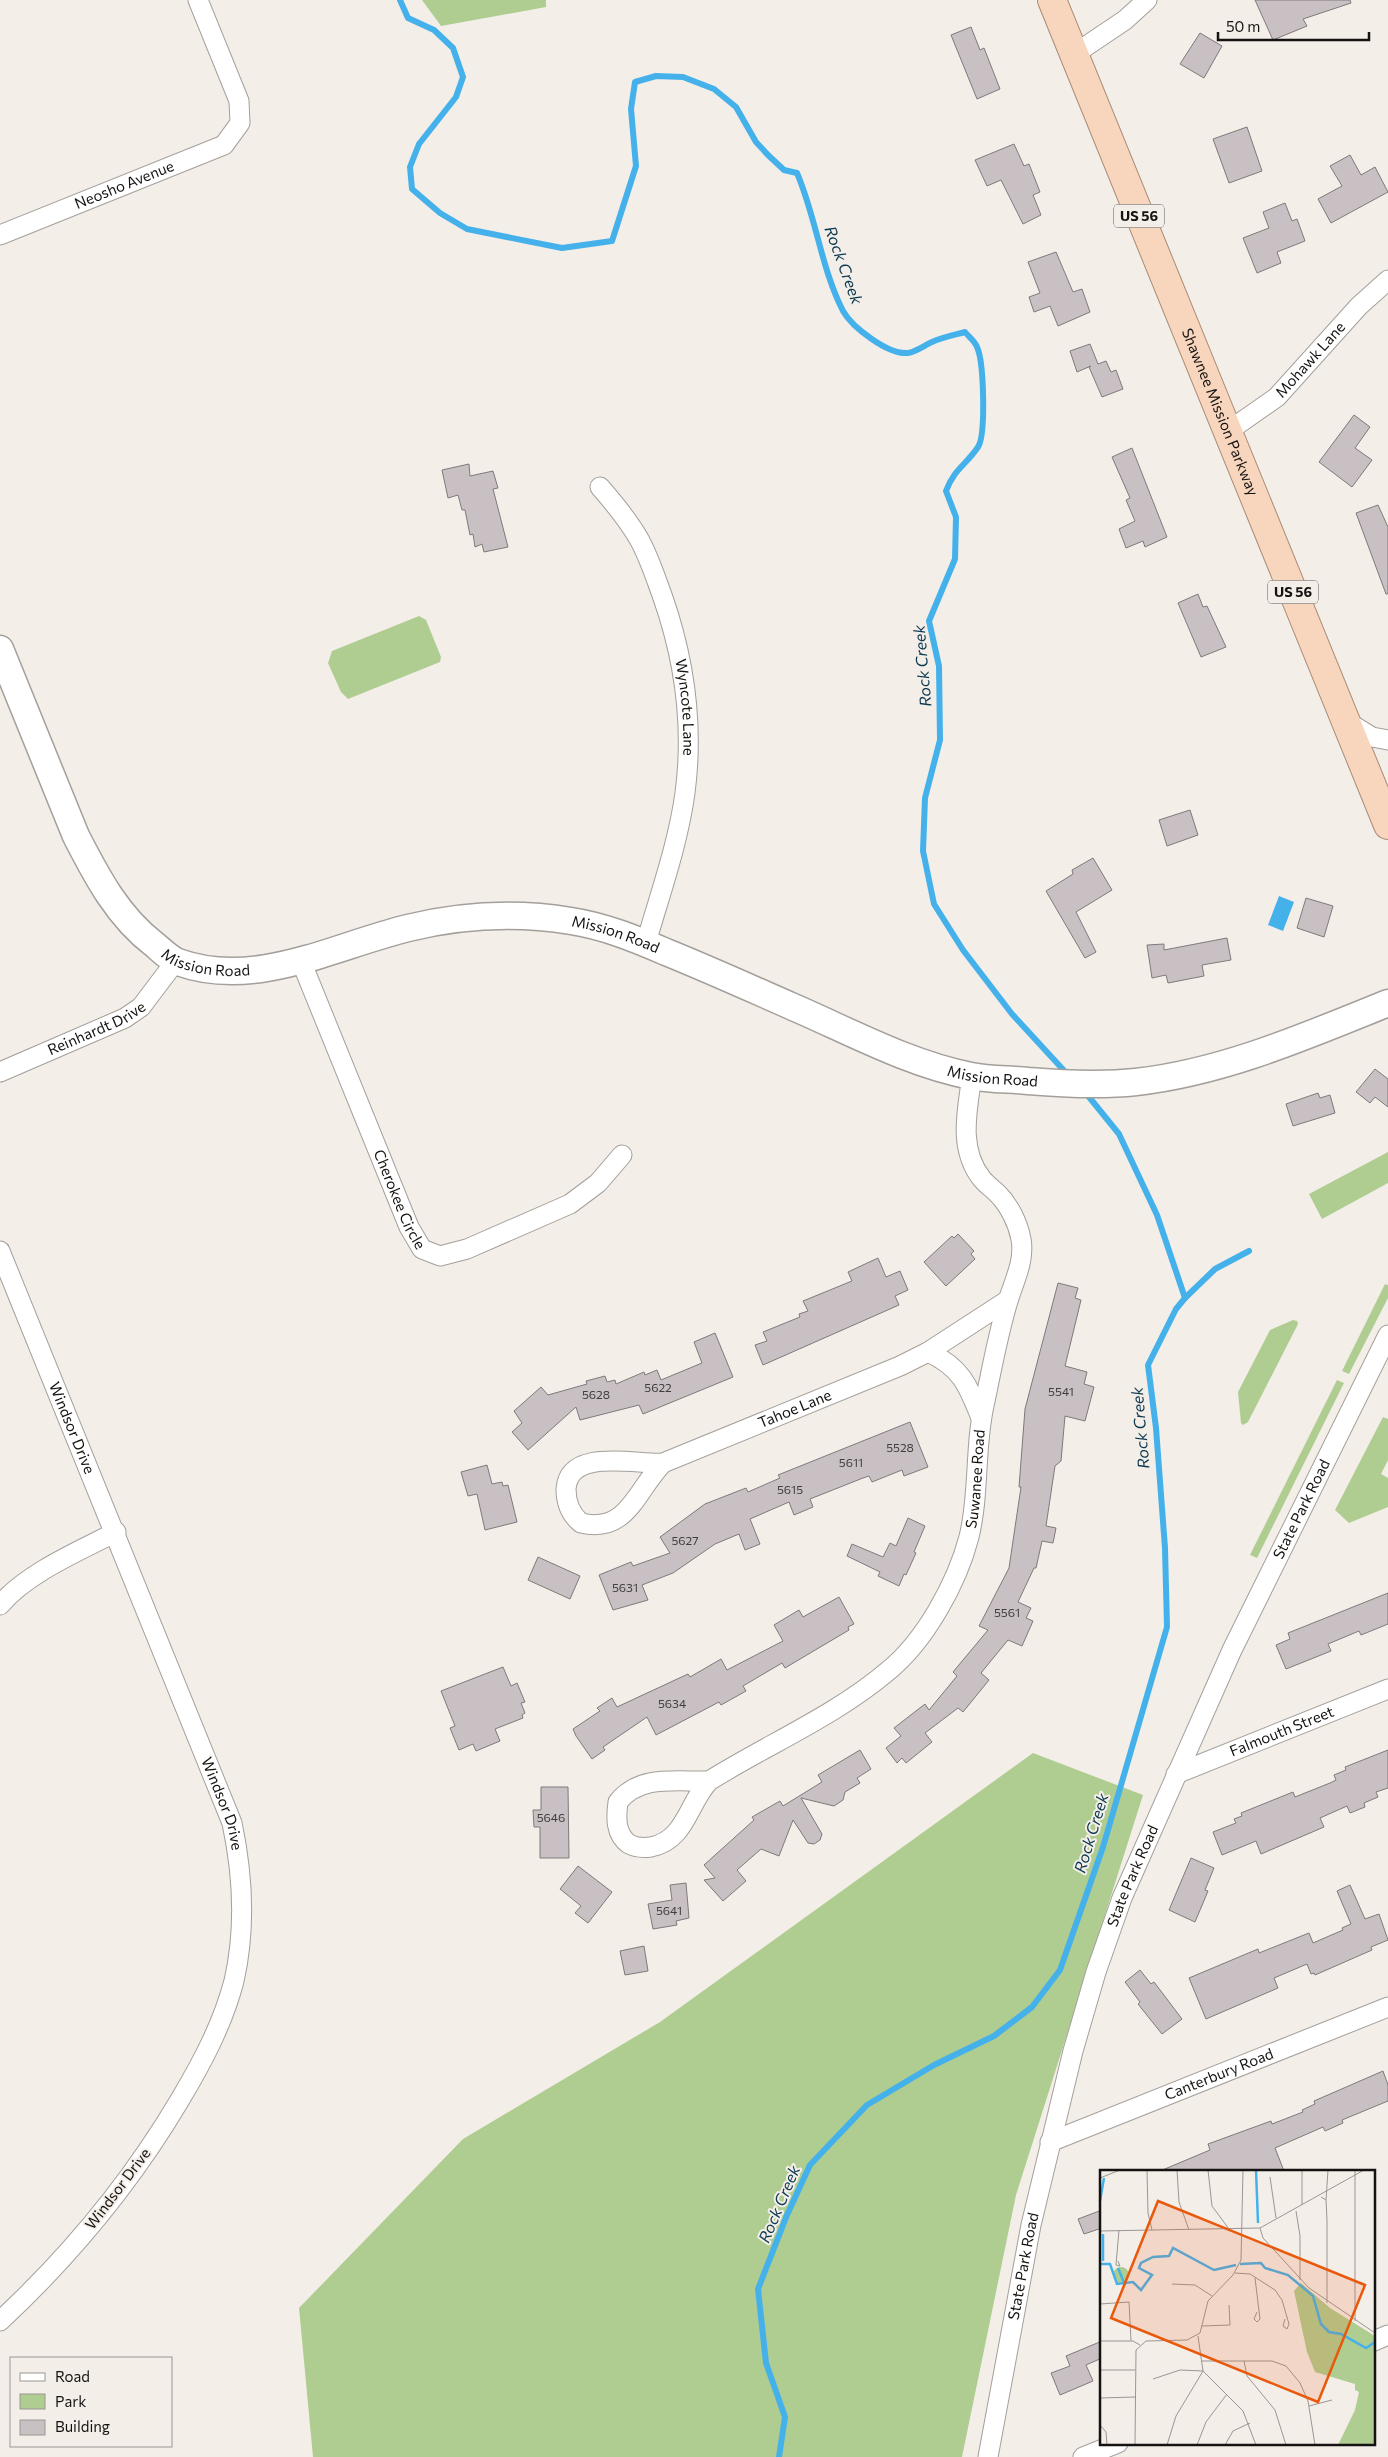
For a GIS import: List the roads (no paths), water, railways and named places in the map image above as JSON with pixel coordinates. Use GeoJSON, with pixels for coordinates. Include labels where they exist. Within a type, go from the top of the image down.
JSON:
{"type":"FeatureCollection","features":[{"type":"Feature","properties":{"kind":"highway","name":"Shawnee Mission Parkway"},"geometry":{"type":"LineString","coordinates":[[1052,0],[1388,825]]}},
{"type":"Feature","properties":{"kind":"main road","name":"Mission Road"},"geometry":{"type":"LineString","coordinates":[[0,649],[76,836],[91,865],[125,917],[142,935],[175,962],[221,970],[252,970],[301,961],[405,929],[450,919],[524,916],[573,921],[599,927],[646,944],[899,1053],[980,1077],[1079,1085],[1135,1082],[1205,1070],[1274,1048],[1388,1003]]}},
{"type":"Feature","properties":{"kind":"street","name":"Neosho Avenue"},"geometry":{"type":"LineString","coordinates":[[0,235],[224,145],[240,123],[239,101],[198,0]]}},
{"type":"Feature","properties":{"kind":"street"},"geometry":{"type":"LineString","coordinates":[[1073,55],[1125,20],[1147,0]]}},
{"type":"Feature","properties":{"kind":"street","name":"Mohawk Lane"},"geometry":{"type":"LineString","coordinates":[[1227,432],[1277,397],[1359,306],[1388,280]]}},
{"type":"Feature","properties":{"kind":"street","name":"Wyncote Lane"},"geometry":{"type":"LineString","coordinates":[[600,487],[638,537],[648,557],[674,630],[684,675],[689,718],[690,748],[684,801],[646,944]]}},
{"type":"Feature","properties":{"kind":"street"},"geometry":{"type":"LineString","coordinates":[[1346,721],[1372,737],[1388,740]]}},
{"type":"Feature","properties":{"kind":"street","name":"Cherokee Circle"},"geometry":{"type":"LineString","coordinates":[[301,961],[409,1226],[422,1249],[440,1256],[467,1248],[534,1221],[570,1204],[598,1183],[622,1155]]}},
{"type":"Feature","properties":{"kind":"street","name":"Reinhardt Drive"},"geometry":{"type":"LineString","coordinates":[[0,1072],[125,1018],[141,1007],[175,962]]}},
{"type":"Feature","properties":{"kind":"street","name":"Suwanee Road"},"geometry":{"type":"LineString","coordinates":[[709,1781],[661,1781],[634,1786],[618,1802],[617,1823],[621,1835],[633,1846],[642,1848],[663,1844],[671,1840],[679,1832],[700,1791],[709,1781],[856,1695],[894,1665],[922,1633],[943,1600],[961,1560],[969,1537],[975,1504],[981,1418],[1008,1300],[1019,1271],[1022,1240],[1015,1219],[1000,1196],[982,1179],[970,1157],[965,1128],[980,1077]]}},
{"type":"Feature","properties":{"kind":"street","name":"Windsor Drive"},"geometry":{"type":"LineString","coordinates":[[0,1251],[116,1532],[232,1822],[242,1879],[240,1941],[234,1980],[222,2019],[198,2069],[165,2124],[118,2194],[78,2242],[37,2286],[0,2321]]}},
{"type":"Feature","properties":{"kind":"street","name":"Tahoe Lane"},"geometry":{"type":"LineString","coordinates":[[663,1463],[651,1475],[627,1512],[607,1524],[581,1523],[569,1508],[566,1498],[566,1486],[569,1477],[583,1465],[597,1461],[614,1460],[645,1464],[663,1463],[873,1378],[928,1352],[1008,1300]]}},
{"type":"Feature","properties":{"kind":"street","name":"State Park Road"},"geometry":{"type":"LineString","coordinates":[[988,2457],[1031,2225],[1050,2142],[1073,2051],[1096,1972],[1122,1898],[1236,1641],[1388,1335]]}},
{"type":"Feature","properties":{"kind":"street"},"geometry":{"type":"LineString","coordinates":[[928,1352],[945,1360],[959,1372],[969,1388],[981,1418]]}},
{"type":"Feature","properties":{"kind":"street"},"geometry":{"type":"LineString","coordinates":[[0,1605],[8,1595],[33,1578],[116,1532]]}},
{"type":"Feature","properties":{"kind":"street","name":"Falmouth Street"},"geometry":{"type":"LineString","coordinates":[[1176,1774],[1388,1689]]}},
{"type":"Feature","properties":{"kind":"street","name":"Canterbury Road"},"geometry":{"type":"LineString","coordinates":[[1050,2142],[1388,2007]]}},
{"type":"Feature","properties":{"kind":"street"},"geometry":{"type":"LineString","coordinates":[[1376,2340],[1388,2335]]}},
{"type":"Feature","properties":{"kind":"street"},"geometry":{"type":"LineString","coordinates":[[1084,2457],[1116,2444]]}},
{"type":"Feature","properties":{"kind":"water"},"geometry":{"type":"Polygon","coordinates":[[[1279,896],[1294,902],[1283,931],[1268,925],[1279,896]]]}},
{"type":"Feature","properties":{"kind":"waterway","name":"Rock Creek"},"geometry":{"type":"LineString","coordinates":[[400,0],[408,18],[434,30],[453,48],[463,77],[456,97],[419,144],[410,167],[412,189],[440,213],[467,229],[562,248],[612,241],[636,166],[631,109],[635,82],[656,76],[683,77],[714,89],[736,107],[756,142],[768,155],[784,170],[797,173],[804,190],[835,295],[843,311],[854,325],[881,345],[900,352],[908,353],[936,340],[965,332],[975,343],[979,355],[983,382],[981,440],[974,453],[956,472],[946,491],[956,517],[955,559],[929,621],[939,666],[940,740],[925,798],[923,851],[934,904],[963,950],[1012,1014],[1069,1076]]}},
{"type":"Feature","properties":{"kind":"waterway","name":"Rock Creek"},"geometry":{"type":"LineString","coordinates":[[779,2457],[785,2417],[766,2363],[758,2289],[787,2215],[810,2165],[867,2105],[934,2065],[994,2036],[1032,2007],[1060,1970],[1103,1847],[1167,1627],[1165,1548],[1156,1428],[1148,1365],[1176,1309],[1185,1298],[1157,1215],[1119,1134],[1085,1092]]}},
{"type":"Feature","properties":{"kind":"waterway"},"geometry":{"type":"LineString","coordinates":[[1185,1298],[1215,1269],[1249,1251]]}}]}
